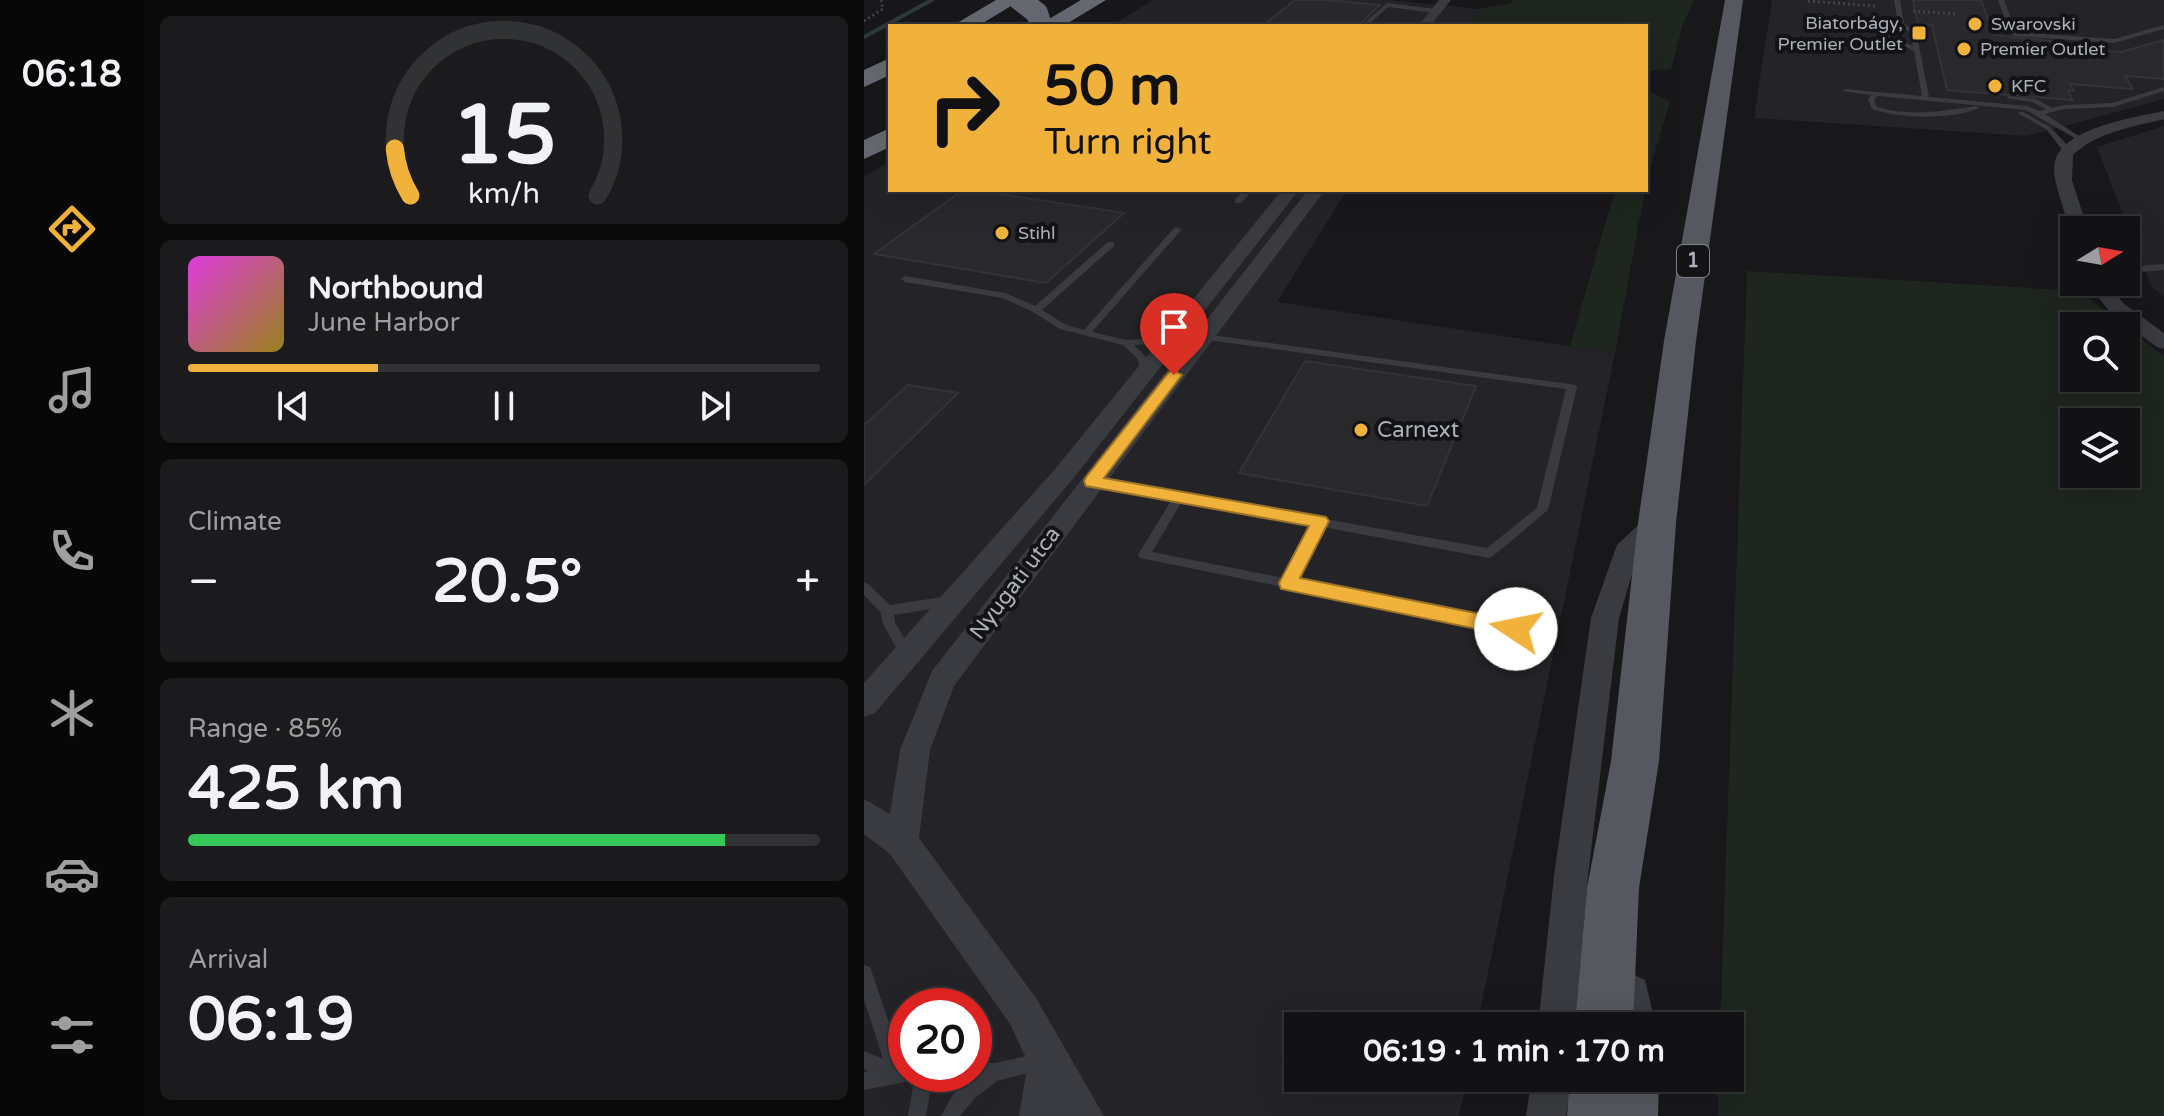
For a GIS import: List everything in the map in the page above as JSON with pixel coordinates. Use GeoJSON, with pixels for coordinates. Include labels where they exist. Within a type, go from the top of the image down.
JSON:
{"type":"FeatureCollection","features":[{"type":"Feature","properties":{"kind":"highway"},"geometry":{"type":"LineString","coordinates":[[966,24],[1011,0]]}},
{"type":"Feature","properties":{"kind":"highway"},"geometry":{"type":"LineString","coordinates":[[1020,0],[1035,10],[1043,24]]}},
{"type":"Feature","properties":{"kind":"highway"},"geometry":{"type":"LineString","coordinates":[[996,24],[1040,0]]}},
{"type":"Feature","properties":{"kind":"highway"},"geometry":{"type":"LineString","coordinates":[[1038,24],[1080,0]]}},
{"type":"Feature","properties":{"kind":"highway"},"geometry":{"type":"LineString","coordinates":[[1048,24],[1096,0]]}},
{"type":"Feature","properties":{"kind":"highway"},"geometry":{"type":"LineString","coordinates":[[945,24],[959,3]]}},
{"type":"Feature","properties":{"kind":"highway"},"geometry":{"type":"LineString","coordinates":[[864,80],[888,70]]}},
{"type":"Feature","properties":{"kind":"highway"},"geometry":{"type":"LineString","coordinates":[[864,95],[888,71]]}},
{"type":"Feature","properties":{"kind":"highway"},"geometry":{"type":"LineString","coordinates":[[864,151],[888,137]]}},
{"type":"Feature","properties":{"kind":"main road","name":"1"},"geometry":{"type":"LineString","coordinates":[[1625,1012],[1613,888],[1635,761],[1657,523],[1680,341],[1734,0]]}},
{"type":"Feature","properties":{"kind":"main road"},"geometry":{"type":"LineString","coordinates":[[1598,1116],[1599,1092]]}},
{"type":"Feature","properties":{"kind":"main road"},"geometry":{"type":"LineString","coordinates":[[1627,1116],[1628,1092]]}},
{"type":"Feature","properties":{"kind":"street"},"geometry":{"type":"LineString","coordinates":[[1426,24],[1445,0]]}},
{"type":"Feature","properties":{"kind":"street"},"geometry":{"type":"LineString","coordinates":[[2075,216],[2061,160],[2073,145],[2164,115]]}},
{"type":"Feature","properties":{"kind":"street","name":"Nyugati utca"},"geometry":{"type":"LineString","coordinates":[[864,704],[1064,474],[1289,192]]}},
{"type":"Feature","properties":{"kind":"street","name":"Nyugati utca"},"geometry":{"type":"LineString","coordinates":[[902,842],[915,750],[942,680],[1315,192]]}},
{"type":"Feature","properties":{"kind":"street"},"geometry":{"type":"LineString","coordinates":[[2107,296],[2117,308],[2164,343]]}},
{"type":"Feature","properties":{"kind":"street"},"geometry":{"type":"LineString","coordinates":[[1558,1012],[1571,876],[1605,618],[1626,552],[1657,523]]}},
{"type":"Feature","properties":{"kind":"street"},"geometry":{"type":"LineString","coordinates":[[864,815],[902,842],[1023,1011],[1048,1060],[1084,1116]]}},
{"type":"Feature","properties":{"kind":"street"},"geometry":{"type":"LineString","coordinates":[[1039,1116],[1048,1060]]}},
{"type":"Feature","properties":{"kind":"street"},"geometry":{"type":"LineString","coordinates":[[1546,1116],[1550,1092]]}},
{"type":"Feature","properties":{"kind":"street"},"geometry":{"type":"LineString","coordinates":[[1643,1092],[1645,1116]]}},
{"type":"Feature","properties":{"kind":"lane"},"geometry":{"type":"LineString","coordinates":[[1897,0],[1901,25]]}},
{"type":"Feature","properties":{"kind":"lane"},"geometry":{"type":"LineString","coordinates":[[2001,0],[2014,34],[2114,41],[2164,27]]}},
{"type":"Feature","properties":{"kind":"lane"},"geometry":{"type":"LineString","coordinates":[[1366,24],[1387,5],[1436,11]]}},
{"type":"Feature","properties":{"kind":"lane"},"geometry":{"type":"LineString","coordinates":[[1917,50],[1871,28],[1874,23],[1901,25],[1913,31],[1917,50],[1926,99]]}},
{"type":"Feature","properties":{"kind":"lane"},"geometry":{"type":"LineString","coordinates":[[2029,117],[2050,109],[2113,105],[2164,89]]}},
{"type":"Feature","properties":{"kind":"lane"},"geometry":{"type":"LineString","coordinates":[[1845,91],[1994,105],[2039,113],[2073,145]]}},
{"type":"Feature","properties":{"kind":"lane"},"geometry":{"type":"LineString","coordinates":[[1877,93],[1871,100],[1874,108],[1890,114],[1930,115],[1994,105],[2029,117],[2073,145]]}},
{"type":"Feature","properties":{"kind":"lane"},"geometry":{"type":"LineString","coordinates":[[1945,100],[1943,96],[1954,93],[2034,100],[2050,109]]}},
{"type":"Feature","properties":{"kind":"lane"},"geometry":{"type":"LineString","coordinates":[[1890,114],[1957,101]]}},
{"type":"Feature","properties":{"kind":"lane"},"geometry":{"type":"LineString","coordinates":[[1238,201],[1247,192]]}},
{"type":"Feature","properties":{"kind":"lane"},"geometry":{"type":"LineString","coordinates":[[1086,333],[1178,229]]}},
{"type":"Feature","properties":{"kind":"lane"},"geometry":{"type":"LineString","coordinates":[[1036,310],[1111,244]]}},
{"type":"Feature","properties":{"kind":"lane"},"geometry":{"type":"LineString","coordinates":[[2140,269],[2164,267]]}},
{"type":"Feature","properties":{"kind":"lane"},"geometry":{"type":"LineString","coordinates":[[905,279],[1005,296],[1063,327],[1126,343],[1170,339]]}},
{"type":"Feature","properties":{"kind":"lane"},"geometry":{"type":"LineString","coordinates":[[1126,343],[1141,357],[1144,373]]}},
{"type":"Feature","properties":{"kind":"lane"},"geometry":{"type":"LineString","coordinates":[[1092,481],[1489,553],[1542,510],[1572,387],[1197,345]]}},
{"type":"Feature","properties":{"kind":"lane"},"geometry":{"type":"LineString","coordinates":[[1180,495],[1144,555],[1516,629]]}},
{"type":"Feature","properties":{"kind":"lane"},"geometry":{"type":"LineString","coordinates":[[1288,583],[1320,521]]}},
{"type":"Feature","properties":{"kind":"lane"},"geometry":{"type":"LineString","coordinates":[[864,587],[887,611],[889,624],[908,657]]}},
{"type":"Feature","properties":{"kind":"lane"},"geometry":{"type":"LineString","coordinates":[[887,611],[956,599]]}},
{"type":"Feature","properties":{"kind":"lane"},"geometry":{"type":"LineString","coordinates":[[864,973],[888,1036]]}},
{"type":"Feature","properties":{"kind":"lane"},"geometry":{"type":"LineString","coordinates":[[864,1060],[888,1068]]}},
{"type":"Feature","properties":{"kind":"lane"},"geometry":{"type":"LineString","coordinates":[[992,1072],[1048,1060]]}},
{"type":"Feature","properties":{"kind":"lane"},"geometry":{"type":"LineString","coordinates":[[950,1116],[957,1103],[977,1082],[996,1072]]}},
{"type":"Feature","properties":{"kind":"lane"},"geometry":{"type":"LineString","coordinates":[[864,1081],[888,1076]]}},
{"type":"Feature","properties":{"kind":"lane"},"geometry":{"type":"LineString","coordinates":[[917,1116],[921,1092]]}},
{"type":"Feature","properties":{"kind":"path"},"geometry":{"type":"LineString","coordinates":[[864,21],[883,9],[881,0]]}},
{"type":"Feature","properties":{"kind":"shaded area"},"geometry":{"type":"Polygon","coordinates":[[[1153,0],[1388,0],[1478,9],[1467,24],[1114,24],[1153,0]]]}},
{"type":"Feature","properties":{"kind":"shaded area"},"geometry":{"type":"Polygon","coordinates":[[[1513,0],[1694,0],[1683,24],[1671,69],[1648,71],[1648,24],[1467,24],[1478,9],[1511,3],[1513,0]]]}},
{"type":"Feature","properties":{"kind":"shaded area","name":"Premier Outlet"},"geometry":{"type":"Polygon","coordinates":[[[1772,0],[2164,0],[2164,99],[2027,136],[1754,118],[1772,0]]]}},
{"type":"Feature","properties":{"kind":"shaded area"},"geometry":{"type":"Polygon","coordinates":[[[1648,91],[1670,101],[1648,176],[1648,91]]]}},
{"type":"Feature","properties":{"kind":"shaded area"},"geometry":{"type":"Polygon","coordinates":[[[2164,126],[2164,296],[2151,286],[2140,258],[2140,216],[2124,216],[2097,147],[2164,126]]]}},
{"type":"Feature","properties":{"kind":"shaded area"},"geometry":{"type":"Polygon","coordinates":[[[888,162],[888,192],[1346,192],[1277,302],[1615,353],[1480,1012],[1284,1012],[1284,1092],[1464,1092],[1459,1116],[864,1116],[864,177],[888,162]]]}},
{"type":"Feature","properties":{"kind":"shaded area"},"geometry":{"type":"Polygon","coordinates":[[[1614,192],[1645,192],[1615,353],[1570,346],[1614,192]]]}},
{"type":"Feature","properties":{"kind":"shaded area"},"geometry":{"type":"Polygon","coordinates":[[[1747,271],[2060,290],[2060,296],[2086,296],[2107,312],[2060,312],[2060,392],[2140,392],[2140,338],[2164,356],[2164,1116],[1718,1116],[1718,1092],[1744,1092],[1744,1012],[1721,1012],[1747,271]]]}},
{"type":"Feature","properties":{"kind":"building"},"geometry":{"type":"Polygon","coordinates":[[[1295,0],[1380,5],[1360,24],[1265,24],[1295,0]]]}},
{"type":"Feature","properties":{"kind":"building"},"geometry":{"type":"Polygon","coordinates":[[[1913,0],[1981,0],[1994,35],[2060,42],[2063,48],[2121,52],[2164,40],[2164,79],[2125,76],[2133,89],[2070,84],[2074,91],[2068,90],[2073,100],[1947,90],[1932,25],[1918,24],[1913,0]]]}},
{"type":"Feature","properties":{"kind":"building","name":"Stihl"},"geometry":{"type":"Polygon","coordinates":[[[960,192],[986,192],[1124,213],[1046,283],[874,254],[960,192]]]}},
{"type":"Feature","properties":{"kind":"building","name":"Carnext"},"geometry":{"type":"Polygon","coordinates":[[[1305,361],[1476,386],[1427,506],[1239,473],[1305,361]]]}},
{"type":"Feature","properties":{"kind":"building"},"geometry":{"type":"Polygon","coordinates":[[[908,385],[958,393],[864,485],[864,425],[908,385]]]}},
{"type":"Feature","properties":{"kind":"waterway"},"geometry":{"type":"LineString","coordinates":[[864,37],[932,0]]}},
{"type":"Feature","properties":{"kind":"place","name":"Swarovski"},"geometry":{"type":"Point","coordinates":[1975,24]}},
{"type":"Feature","properties":{"kind":"place","name":"Biatorbágy, Premier Outlet"},"geometry":{"type":"Point","coordinates":[1919,33]}},
{"type":"Feature","properties":{"kind":"place","name":"Premier Outlet"},"geometry":{"type":"Point","coordinates":[1964,49]}},
{"type":"Feature","properties":{"kind":"place","name":"KFC"},"geometry":{"type":"Point","coordinates":[1995,86]}},
{"type":"Feature","properties":{"kind":"place","name":"Stihl"},"geometry":{"type":"Point","coordinates":[1002,233]}},
{"type":"Feature","properties":{"kind":"place","name":"Carnext"},"geometry":{"type":"Point","coordinates":[1361,430]}},
{"type":"Feature","properties":{"kind":"route"},"geometry":{"type":"LineString","coordinates":[[1174,375],[1092,481],[1320,521],[1288,583],[1516,629]]}}]}
